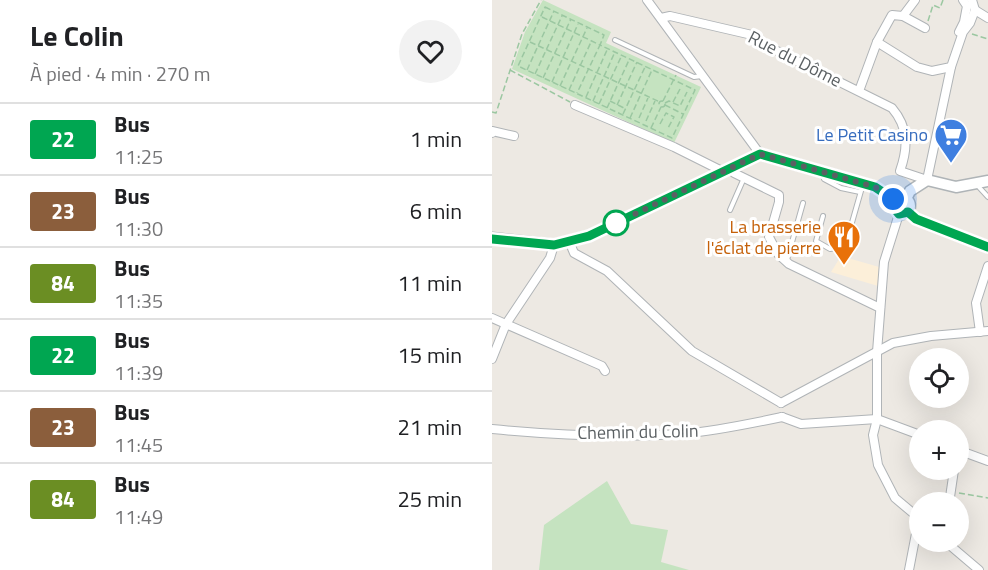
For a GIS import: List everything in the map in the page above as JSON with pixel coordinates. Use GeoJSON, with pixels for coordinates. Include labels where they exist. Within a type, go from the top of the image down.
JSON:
{"type":"FeatureCollection","features":[{"type":"Feature","properties":{"kind":"main road"},"geometry":{"type":"LineString","coordinates":[[492,238],[554,245],[589,236],[760,154],[823,171],[862,188],[875,187],[910,205],[903,213],[988,247]]}},
{"type":"Feature","properties":{"kind":"main road"},"geometry":{"type":"LineString","coordinates":[[901,200],[927,180],[956,187],[988,181]]}},
{"type":"Feature","properties":{"kind":"street"},"geometry":{"type":"LineString","coordinates":[[647,0],[760,154]]}},
{"type":"Feature","properties":{"kind":"street"},"geometry":{"type":"LineString","coordinates":[[903,16],[915,0]]}},
{"type":"Feature","properties":{"kind":"street"},"geometry":{"type":"LineString","coordinates":[[962,35],[956,37],[964,22],[967,6],[963,0]]}},
{"type":"Feature","properties":{"kind":"street"},"geometry":{"type":"LineString","coordinates":[[927,180],[951,68],[962,35],[970,24],[975,10],[972,0]]}},
{"type":"Feature","properties":{"kind":"street"},"geometry":{"type":"LineString","coordinates":[[975,10],[988,18]]}},
{"type":"Feature","properties":{"kind":"street"},"geometry":{"type":"LineString","coordinates":[[859,91],[877,42],[892,15],[903,16],[925,28]]}},
{"type":"Feature","properties":{"kind":"street","name":"Rue du Dôme"},"geometry":{"type":"LineString","coordinates":[[661,18],[670,16],[752,35],[761,43],[892,108],[905,130],[906,143],[900,171],[927,180]]}},
{"type":"Feature","properties":{"kind":"street"},"geometry":{"type":"LineString","coordinates":[[877,42],[916,67],[932,71],[951,68]]}},
{"type":"Feature","properties":{"kind":"street"},"geometry":{"type":"LineString","coordinates":[[575,105],[734,172],[779,195],[769,237],[773,246],[786,261],[880,308]]}},
{"type":"Feature","properties":{"kind":"street"},"geometry":{"type":"LineString","coordinates":[[492,133],[492,131],[514,136]]}},
{"type":"Feature","properties":{"kind":"street"},"geometry":{"type":"LineString","coordinates":[[903,213],[884,262],[877,352],[877,419],[873,435],[878,465],[895,498],[909,510]]}},
{"type":"Feature","properties":{"kind":"street"},"geometry":{"type":"LineString","coordinates":[[568,241],[574,253],[607,272],[692,351],[781,403]]}},
{"type":"Feature","properties":{"kind":"street"},"geometry":{"type":"LineString","coordinates":[[492,359],[506,324],[550,258],[554,245]]}},
{"type":"Feature","properties":{"kind":"street"},"geometry":{"type":"LineString","coordinates":[[781,403],[893,343],[931,336],[984,331],[976,303],[988,266]]}},
{"type":"Feature","properties":{"kind":"street"},"geometry":{"type":"LineString","coordinates":[[492,318],[602,366],[605,370]]}},
{"type":"Feature","properties":{"kind":"street"},"geometry":{"type":"LineString","coordinates":[[781,403],[782,417],[801,424],[877,419],[909,431]]}},
{"type":"Feature","properties":{"kind":"street","name":"Chemin du Colin"},"geometry":{"type":"LineString","coordinates":[[492,429],[596,436],[682,434],[735,427],[782,417]]}},
{"type":"Feature","properties":{"kind":"street"},"geometry":{"type":"LineString","coordinates":[[969,454],[988,461]]}},
{"type":"Feature","properties":{"kind":"street"},"geometry":{"type":"LineString","coordinates":[[909,570],[913,552]]}},
{"type":"Feature","properties":{"kind":"street"},"geometry":{"type":"LineString","coordinates":[[958,552],[979,570]]}},
{"type":"Feature","properties":{"kind":"lane"},"geometry":{"type":"LineString","coordinates":[[615,40],[694,77],[703,76]]}},
{"type":"Feature","properties":{"kind":"lane"},"geometry":{"type":"LineString","coordinates":[[730,210],[744,177]]}},
{"type":"Feature","properties":{"kind":"lane"},"geometry":{"type":"LineString","coordinates":[[976,184],[988,197]]}},
{"type":"Feature","properties":{"kind":"lane"},"geometry":{"type":"LineString","coordinates":[[823,216],[816,241],[830,249],[837,248],[849,233],[862,188]]}},
{"type":"Feature","properties":{"kind":"lane"},"geometry":{"type":"LineString","coordinates":[[786,261],[803,203]]}},
{"type":"Feature","properties":{"kind":"path"},"geometry":{"type":"LineString","coordinates":[[492,112],[496,113],[522,34],[542,0]]}},
{"type":"Feature","properties":{"kind":"path"},"geometry":{"type":"LineString","coordinates":[[925,28],[933,5],[940,8],[943,0]]}},
{"type":"Feature","properties":{"kind":"path"},"geometry":{"type":"LineString","coordinates":[[541,17],[574,33],[583,37],[591,41],[600,45],[608,49],[637,62],[695,90],[672,138],[606,109],[518,66],[529,42],[541,17],[546,7],[604,35],[600,45],[576,94]]}},
{"type":"Feature","properties":{"kind":"path"},"geometry":{"type":"LineString","coordinates":[[526,70],[554,11]]}},
{"type":"Feature","properties":{"kind":"path"},"geometry":{"type":"LineString","coordinates":[[535,74],[562,15]]}},
{"type":"Feature","properties":{"kind":"path"},"geometry":{"type":"LineString","coordinates":[[543,78],[571,20]]}},
{"type":"Feature","properties":{"kind":"path"},"geometry":{"type":"LineString","coordinates":[[551,82],[579,23]]}},
{"type":"Feature","properties":{"kind":"path"},"geometry":{"type":"LineString","coordinates":[[560,86],[587,27]]}},
{"type":"Feature","properties":{"kind":"path"},"geometry":{"type":"LineString","coordinates":[[962,35],[988,39]]}},
{"type":"Feature","properties":{"kind":"path"},"geometry":{"type":"LineString","coordinates":[[568,90],[591,41]]}},
{"type":"Feature","properties":{"kind":"path"},"geometry":{"type":"LineString","coordinates":[[529,42],[684,114]]}},
{"type":"Feature","properties":{"kind":"path"},"geometry":{"type":"LineString","coordinates":[[585,99],[608,49]]}},
{"type":"Feature","properties":{"kind":"path"},"geometry":{"type":"LineString","coordinates":[[592,102],[615,52]]}},
{"type":"Feature","properties":{"kind":"path"},"geometry":{"type":"LineString","coordinates":[[599,105],[622,55]]}},
{"type":"Feature","properties":{"kind":"path"},"geometry":{"type":"LineString","coordinates":[[606,109],[630,59]]}},
{"type":"Feature","properties":{"kind":"path"},"geometry":{"type":"LineString","coordinates":[[617,105],[637,62]]}},
{"type":"Feature","properties":{"kind":"path"},"geometry":{"type":"LineString","coordinates":[[622,116],[645,66]]}},
{"type":"Feature","properties":{"kind":"path"},"geometry":{"type":"LineString","coordinates":[[510,70],[575,105]]}},
{"type":"Feature","properties":{"kind":"path"},"geometry":{"type":"LineString","coordinates":[[629,119],[652,70]]}},
{"type":"Feature","properties":{"kind":"path"},"geometry":{"type":"LineString","coordinates":[[651,129],[674,80]]}},
{"type":"Feature","properties":{"kind":"path"},"geometry":{"type":"LineString","coordinates":[[673,103],[680,89]]}},
{"type":"Feature","properties":{"kind":"path"},"geometry":{"type":"LineString","coordinates":[[664,104],[669,101],[680,106],[687,92]]}},
{"type":"Feature","properties":{"kind":"path"},"geometry":{"type":"LineString","coordinates":[[639,118],[648,97]]}},
{"type":"Feature","properties":{"kind":"path"},"geometry":{"type":"LineString","coordinates":[[646,121],[655,100]]}},
{"type":"Feature","properties":{"kind":"path"},"geometry":{"type":"LineString","coordinates":[[610,101],[625,108]]}},
{"type":"Feature","properties":{"kind":"path"},"geometry":{"type":"LineString","coordinates":[[660,124],[666,113],[664,104]]}},
{"type":"Feature","properties":{"kind":"path"},"geometry":{"type":"LineString","coordinates":[[666,113],[674,117],[668,128]]}},
{"type":"Feature","properties":{"kind":"path"},"geometry":{"type":"LineString","coordinates":[[969,496],[988,498]]}},
{"type":"Feature","properties":{"kind":"shaded area"},"geometry":{"type":"Polygon","coordinates":[[[841,256],[879,267],[878,286],[831,272],[841,256]]]}},
{"type":"Feature","properties":{"kind":"green space"},"geometry":{"type":"Polygon","coordinates":[[[543,0],[611,32],[606,43],[701,87],[674,143],[512,69],[525,32],[543,0]]]}},
{"type":"Feature","properties":{"kind":"green space"},"geometry":{"type":"Polygon","coordinates":[[[607,481],[631,524],[668,530],[661,562],[689,570],[539,570],[544,525],[607,481]]]}},
{"type":"Feature","properties":{"kind":"bus line","name":"22"},"geometry":{"type":"LineString","coordinates":[[492,239],[554,245],[589,236],[760,154],[875,187],[896,201],[894,208],[899,214],[908,212],[916,219],[988,247]]}},
{"type":"Feature","properties":{"kind":"place","name":"Le Petit Casino"},"geometry":{"type":"Point","coordinates":[951,164]}},
{"type":"Feature","properties":{"kind":"place","name":"La brasserie l'éclat de pierre"},"geometry":{"type":"Point","coordinates":[844,266]}},
{"type":"Feature","properties":{"kind":"route"},"geometry":{"type":"LineString","coordinates":[[616,223],[760,154],[875,187],[893,199]]}}]}
